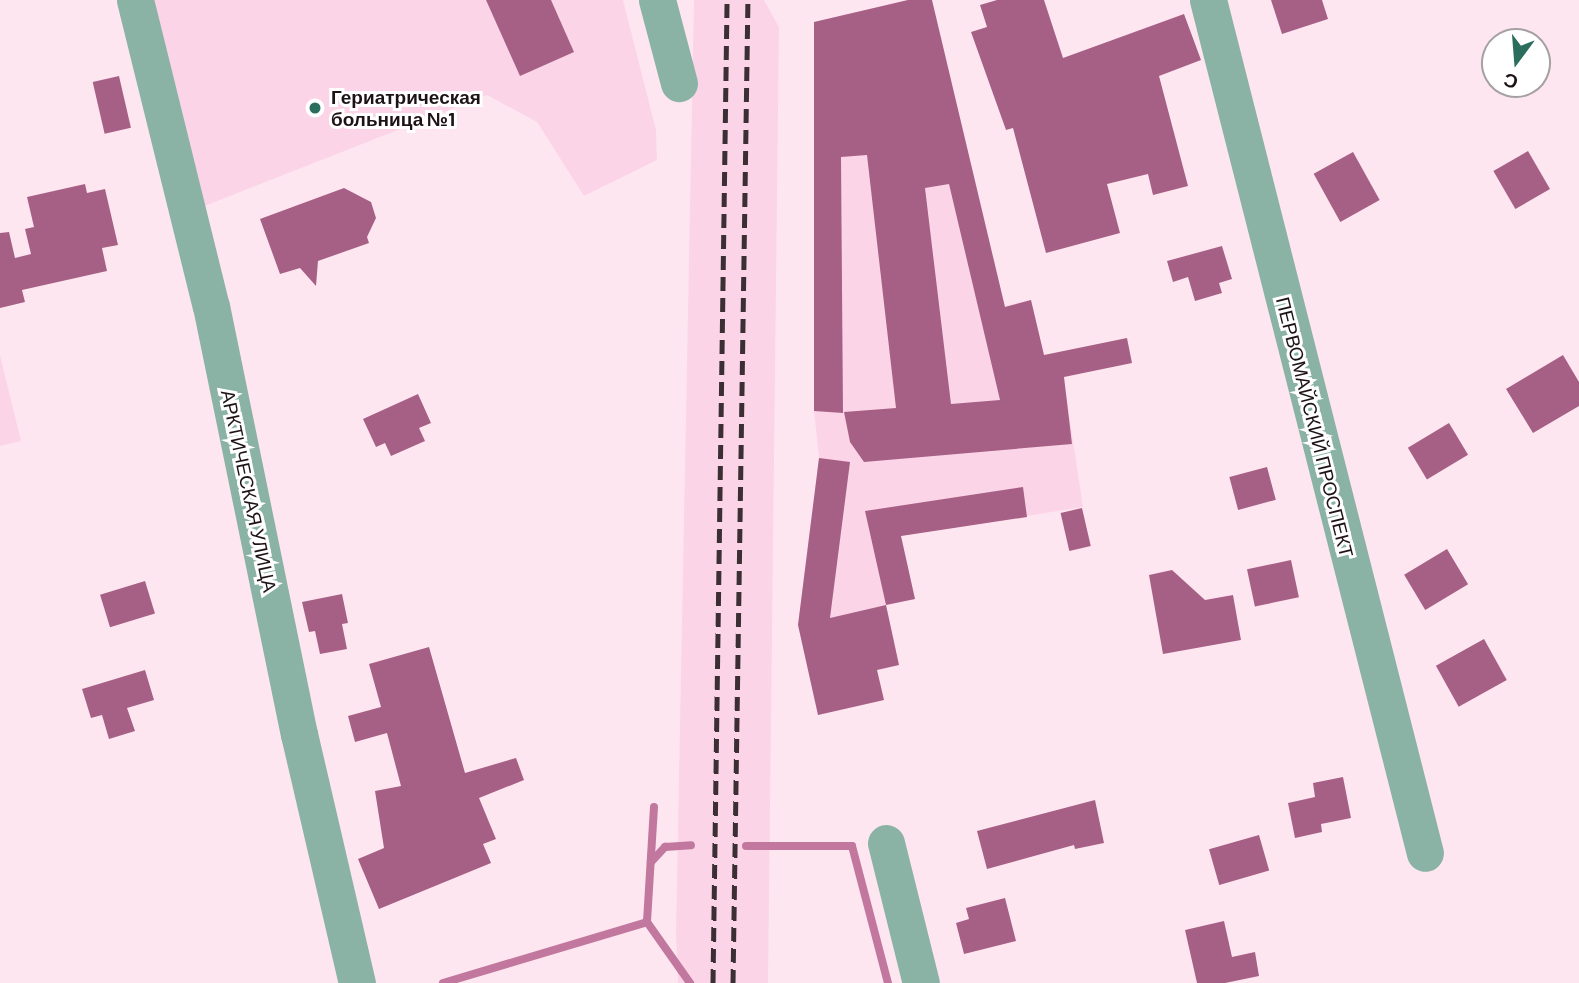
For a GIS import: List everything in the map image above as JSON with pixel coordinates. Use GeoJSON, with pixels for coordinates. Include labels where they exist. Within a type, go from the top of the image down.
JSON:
{"type":"FeatureCollection","features":[{"type":"Feature","properties":{"kind":"street","name":"АРКТИЧЕСКАЯ УЛИЦА"},"geometry":{"type":"LineString","coordinates":[[135,0],[211,306],[299,734],[357,983]]}},
{"type":"Feature","properties":{"kind":"street"},"geometry":{"type":"LineString","coordinates":[[657,0],[679,83]]}},
{"type":"Feature","properties":{"kind":"street","name":"ПЕРВОМАЙСКИЙ ПРОСПЕКТ"},"geometry":{"type":"LineString","coordinates":[[1208,0],[1425,853]]}},
{"type":"Feature","properties":{"kind":"street"},"geometry":{"type":"LineString","coordinates":[[886,844],[921,983]]}},
{"type":"Feature","properties":{"kind":"shaded area","name":"Гериатрическая больница №1"},"geometry":{"type":"Polygon","coordinates":[[[149,0],[623,0],[656,130],[657,160],[584,196],[537,122],[487,95],[202,207],[149,0]]]}},
{"type":"Feature","properties":{"kind":"shaded area"},"geometry":{"type":"Polygon","coordinates":[[[694,0],[764,0],[779,27],[768,983],[678,983],[676,932],[694,0]]]}},
{"type":"Feature","properties":{"kind":"shaded area"},"geometry":{"type":"Polygon","coordinates":[[[908,0],[1005,306],[1031,300],[1046,364],[1066,394],[1083,507],[901,536],[915,599],[886,605],[899,665],[877,670],[884,700],[818,715],[798,625],[819,458],[814,411],[814,22],[908,0]]]}},
{"type":"Feature","properties":{"kind":"shaded area"},"geometry":{"type":"Polygon","coordinates":[[[0,355],[21,441],[0,446],[0,355]]]}},
{"type":"Feature","properties":{"kind":"building"},"geometry":{"type":"Polygon","coordinates":[[[486,0],[551,0],[574,52],[520,76],[486,0]]]}},
{"type":"Feature","properties":{"kind":"building"},"geometry":{"type":"Polygon","coordinates":[[[908,0],[932,0],[1005,307],[1031,300],[1044,355],[1127,338],[1132,363],[1064,377],[1072,444],[864,462],[850,442],[844,412],[896,408],[867,155],[841,157],[843,413],[814,411],[814,22],[908,0]],[[949,184],[925,188],[951,404],[1000,400],[949,184]]]}},
{"type":"Feature","properties":{"kind":"building"},"geometry":{"type":"Polygon","coordinates":[[[997,0],[1044,0],[1063,58],[1184,14],[1201,60],[1159,76],[1188,186],[1153,195],[1148,174],[1107,184],[1120,233],[1046,253],[1013,128],[1006,130],[971,32],[987,27],[980,5],[997,0]]]}},
{"type":"Feature","properties":{"kind":"building"},"geometry":{"type":"Polygon","coordinates":[[[1271,0],[1322,0],[1328,19],[1282,34],[1271,0]]]}},
{"type":"Feature","properties":{"kind":"building"},"geometry":{"type":"Polygon","coordinates":[[[119,76],[131,128],[105,134],[93,82],[119,76]]]}},
{"type":"Feature","properties":{"kind":"building"},"geometry":{"type":"Polygon","coordinates":[[[1528,151],[1550,189],[1515,209],[1493,171],[1528,151]]]}},
{"type":"Feature","properties":{"kind":"building"},"geometry":{"type":"Polygon","coordinates":[[[1353,152],[1380,200],[1340,222],[1314,174],[1353,152]]]}},
{"type":"Feature","properties":{"kind":"building"},"geometry":{"type":"Polygon","coordinates":[[[85,184],[87,193],[105,189],[118,245],[102,248],[107,271],[22,290],[25,302],[0,308],[0,233],[9,232],[15,258],[31,254],[25,229],[34,227],[27,197],[85,184]]]}},
{"type":"Feature","properties":{"kind":"building"},"geometry":{"type":"Polygon","coordinates":[[[344,188],[371,202],[376,218],[367,237],[369,243],[318,261],[316,286],[300,268],[280,274],[260,219],[344,188]]]}},
{"type":"Feature","properties":{"kind":"building"},"geometry":{"type":"Polygon","coordinates":[[[1222,246],[1232,279],[1219,283],[1222,293],[1195,301],[1188,277],[1173,282],[1167,261],[1222,246]]]}},
{"type":"Feature","properties":{"kind":"building"},"geometry":{"type":"Polygon","coordinates":[[[1563,355],[1579,382],[1579,406],[1533,433],[1506,389],[1563,355]]]}},
{"type":"Feature","properties":{"kind":"building"},"geometry":{"type":"Polygon","coordinates":[[[418,394],[431,423],[419,428],[425,441],[391,456],[385,443],[376,447],[363,419],[418,394]]]}},
{"type":"Feature","properties":{"kind":"building"},"geometry":{"type":"Polygon","coordinates":[[[1449,423],[1468,455],[1427,479],[1408,448],[1449,423]]]}},
{"type":"Feature","properties":{"kind":"building"},"geometry":{"type":"Polygon","coordinates":[[[819,458],[850,462],[830,618],[886,605],[899,665],[877,670],[884,700],[818,715],[798,625],[819,458]]]}},
{"type":"Feature","properties":{"kind":"building"},"geometry":{"type":"Polygon","coordinates":[[[1267,467],[1276,500],[1238,510],[1229,477],[1267,467]]]}},
{"type":"Feature","properties":{"kind":"building"},"geometry":{"type":"Polygon","coordinates":[[[1023,487],[1027,517],[901,536],[915,599],[886,605],[865,511],[1023,487]]]}},
{"type":"Feature","properties":{"kind":"building"},"geometry":{"type":"Polygon","coordinates":[[[1082,508],[1091,546],[1069,551],[1061,513],[1082,508]]]}},
{"type":"Feature","properties":{"kind":"building"},"geometry":{"type":"Polygon","coordinates":[[[1447,549],[1468,584],[1425,610],[1404,575],[1447,549]]]}},
{"type":"Feature","properties":{"kind":"building"},"geometry":{"type":"Polygon","coordinates":[[[1291,560],[1299,597],[1255,607],[1247,569],[1291,560]]]}},
{"type":"Feature","properties":{"kind":"building"},"geometry":{"type":"Polygon","coordinates":[[[1172,570],[1205,600],[1233,595],[1241,640],[1163,654],[1149,575],[1172,570]]]}},
{"type":"Feature","properties":{"kind":"building"},"geometry":{"type":"Polygon","coordinates":[[[145,581],[155,614],[110,627],[100,595],[145,581]]]}},
{"type":"Feature","properties":{"kind":"building"},"geometry":{"type":"Polygon","coordinates":[[[342,594],[348,623],[342,624],[347,649],[320,654],[315,631],[309,632],[302,602],[342,594]]]}},
{"type":"Feature","properties":{"kind":"building"},"geometry":{"type":"Polygon","coordinates":[[[1484,639],[1507,680],[1459,707],[1436,666],[1484,639]]]}},
{"type":"Feature","properties":{"kind":"building"},"geometry":{"type":"Polygon","coordinates":[[[429,647],[465,773],[516,758],[524,780],[479,798],[496,839],[483,844],[491,863],[379,909],[358,859],[384,848],[375,791],[401,786],[387,733],[355,742],[348,716],[381,707],[369,664],[429,647]]]}},
{"type":"Feature","properties":{"kind":"building"},"geometry":{"type":"Polygon","coordinates":[[[145,670],[154,700],[127,708],[135,731],[109,739],[102,715],[91,718],[82,689],[145,670]]]}},
{"type":"Feature","properties":{"kind":"building"},"geometry":{"type":"Polygon","coordinates":[[[1343,777],[1351,818],[1321,824],[1322,832],[1295,838],[1288,803],[1315,797],[1313,783],[1343,777]]]}},
{"type":"Feature","properties":{"kind":"building"},"geometry":{"type":"Polygon","coordinates":[[[1095,800],[1104,843],[1075,849],[1074,845],[987,869],[977,831],[1095,800]]]}},
{"type":"Feature","properties":{"kind":"building"},"geometry":{"type":"Polygon","coordinates":[[[1259,835],[1269,871],[1219,885],[1209,849],[1259,835]]]}},
{"type":"Feature","properties":{"kind":"building"},"geometry":{"type":"Polygon","coordinates":[[[1005,898],[1016,941],[964,954],[956,923],[969,919],[966,908],[1005,898]]]}},
{"type":"Feature","properties":{"kind":"building"},"geometry":{"type":"Polygon","coordinates":[[[1224,921],[1232,957],[1255,952],[1259,976],[1225,983],[1197,983],[1185,930],[1224,921]]]}},
{"type":"Feature","properties":{"kind":"waterway"},"geometry":{"type":"LineString","coordinates":[[654,807],[647,922],[690,983]]}},
{"type":"Feature","properties":{"kind":"waterway"},"geometry":{"type":"LineString","coordinates":[[651,862],[665,847],[691,845]]}},
{"type":"Feature","properties":{"kind":"waterway"},"geometry":{"type":"LineString","coordinates":[[746,846],[852,846],[888,983]]}},
{"type":"Feature","properties":{"kind":"waterway"},"geometry":{"type":"LineString","coordinates":[[443,983],[647,922]]}},
{"type":"Feature","properties":{"kind":"railway"},"geometry":{"type":"LineString","coordinates":[[713,983],[727,0]]}},
{"type":"Feature","properties":{"kind":"railway"},"geometry":{"type":"LineString","coordinates":[[733,983],[748,0]]}},
{"type":"Feature","properties":{"kind":"place","name":"Гериатрическая больница №1"},"geometry":{"type":"Point","coordinates":[315,108]}}]}
